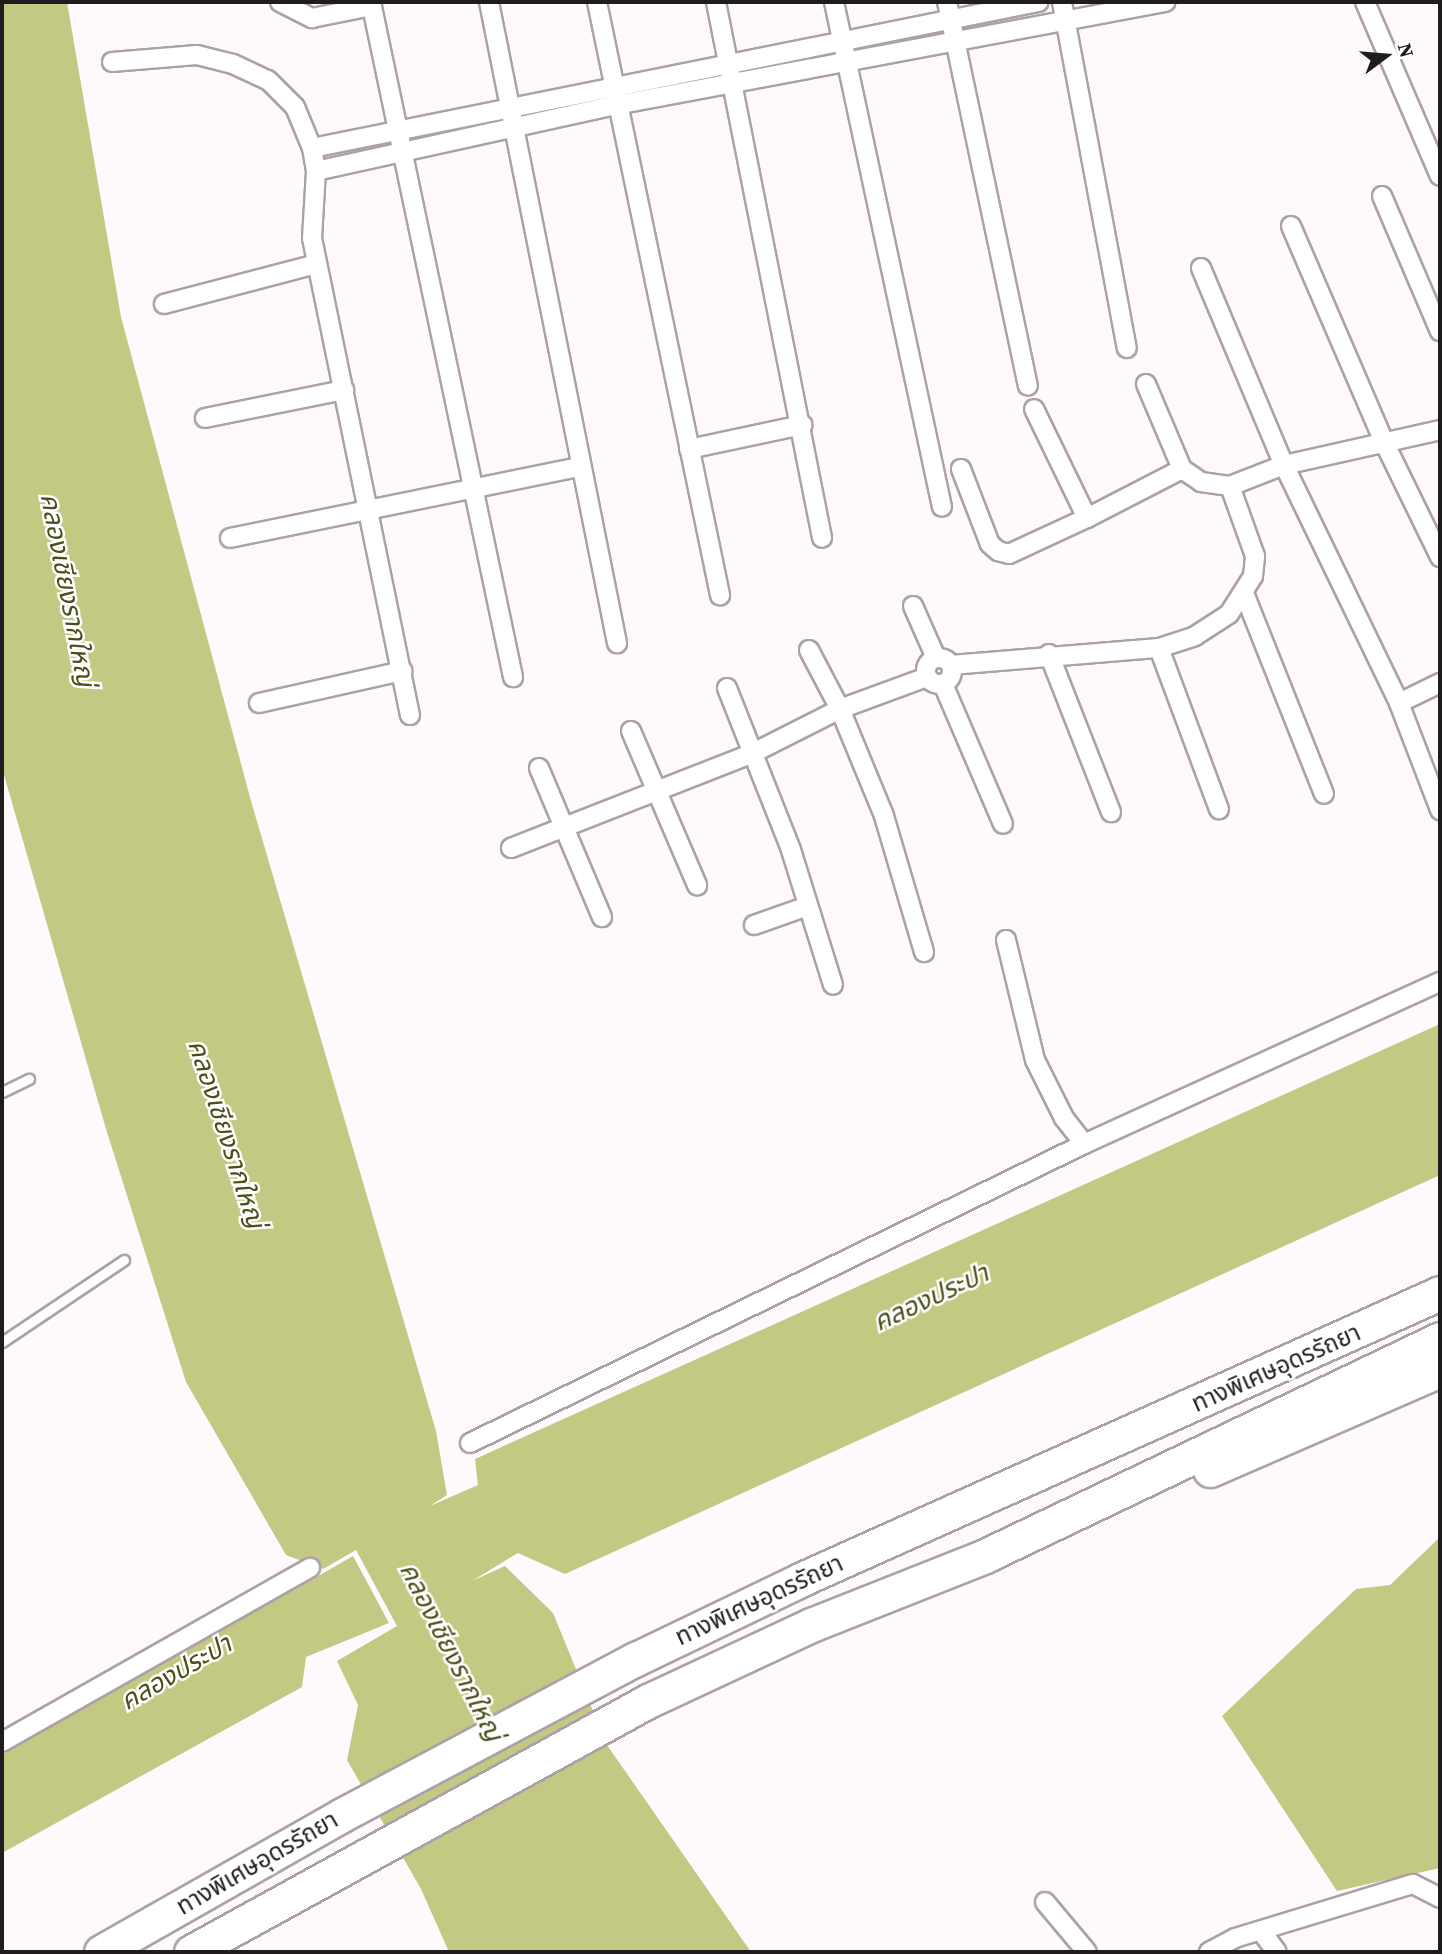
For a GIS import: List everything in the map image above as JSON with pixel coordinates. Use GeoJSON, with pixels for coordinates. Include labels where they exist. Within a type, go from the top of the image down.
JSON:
{"type":"FeatureCollection","features":[{"type":"Feature","properties":{"kind":"highway","name":"ทางพิเศษอุดรรัถยา"},"geometry":{"type":"LineString","coordinates":[[101,1952],[342,1815],[636,1659],[802,1579],[1440,1293]]}},
{"type":"Feature","properties":{"kind":"highway","name":"ทางพิเศษอุดรรัถยา"},"geometry":{"type":"LineString","coordinates":[[191,1952],[648,1701],[811,1625],[985,1556],[1440,1339]]}},
{"type":"Feature","properties":{"kind":"highway"},"geometry":{"type":"LineString","coordinates":[[985,1556],[1204,1473],[1440,1370]]}},
{"type":"Feature","properties":{"kind":"street"},"geometry":{"type":"LineString","coordinates":[[280,2],[312,18],[371,4],[513,677]]}},
{"type":"Feature","properties":{"kind":"street"},"geometry":{"type":"LineString","coordinates":[[489,2],[617,643]]}},
{"type":"Feature","properties":{"kind":"street"},"geometry":{"type":"LineString","coordinates":[[597,2],[616,105],[720,595]]}},
{"type":"Feature","properties":{"kind":"street"},"geometry":{"type":"LineString","coordinates":[[716,2],[802,425],[822,538]]}},
{"type":"Feature","properties":{"kind":"street"},"geometry":{"type":"LineString","coordinates":[[834,2],[942,507]]}},
{"type":"Feature","properties":{"kind":"street"},"geometry":{"type":"LineString","coordinates":[[947,2],[1028,386]]}},
{"type":"Feature","properties":{"kind":"street"},"geometry":{"type":"LineString","coordinates":[[312,148],[612,84],[1038,2]]}},
{"type":"Feature","properties":{"kind":"street"},"geometry":{"type":"LineString","coordinates":[[1062,2],[1127,348]]}},
{"type":"Feature","properties":{"kind":"street"},"geometry":{"type":"LineString","coordinates":[[316,171],[616,105],[847,65],[1165,2]]}},
{"type":"Feature","properties":{"kind":"street"},"geometry":{"type":"LineString","coordinates":[[1365,2],[1440,176]]}},
{"type":"Feature","properties":{"kind":"street"},"geometry":{"type":"LineString","coordinates":[[112,62],[197,55],[233,64],[268,80],[295,107],[312,148],[316,171],[310,220],[317,264],[370,509],[410,715]]}},
{"type":"Feature","properties":{"kind":"street"},"geometry":{"type":"LineString","coordinates":[[1382,196],[1440,331]]}},
{"type":"Feature","properties":{"kind":"street"},"geometry":{"type":"LineString","coordinates":[[1291,226],[1385,444],[1440,557]]}},
{"type":"Feature","properties":{"kind":"street"},"geometry":{"type":"LineString","coordinates":[[164,304],[317,264]]}},
{"type":"Feature","properties":{"kind":"street"},"geometry":{"type":"LineString","coordinates":[[1201,268],[1284,465],[1398,703],[1440,810]]}},
{"type":"Feature","properties":{"kind":"street"},"geometry":{"type":"LineString","coordinates":[[1146,384],[1182,469],[1201,482],[1230,486],[1284,465],[1440,430]]}},
{"type":"Feature","properties":{"kind":"street"},"geometry":{"type":"LineString","coordinates":[[205,418],[344,390]]}},
{"type":"Feature","properties":{"kind":"street"},"geometry":{"type":"LineString","coordinates":[[1034,409],[1087,518]]}},
{"type":"Feature","properties":{"kind":"street"},"geometry":{"type":"LineString","coordinates":[[689,449],[802,425]]}},
{"type":"Feature","properties":{"kind":"street"},"geometry":{"type":"LineString","coordinates":[[230,538],[580,467]]}},
{"type":"Feature","properties":{"kind":"street"},"geometry":{"type":"LineString","coordinates":[[961,469],[990,544],[998,551],[1009,554],[1182,469]]}},
{"type":"Feature","properties":{"kind":"street"},"geometry":{"type":"LineString","coordinates":[[944,662],[1159,648],[1209,628],[1229,614],[1253,576],[1255,556],[1230,486]]}},
{"type":"Feature","properties":{"kind":"street"},"geometry":{"type":"LineString","coordinates":[[1244,593],[1324,794]]}},
{"type":"Feature","properties":{"kind":"street"},"geometry":{"type":"LineString","coordinates":[[511,848],[753,753],[840,709],[952,674],[913,606]]}},
{"type":"Feature","properties":{"kind":"street"},"geometry":{"type":"LineString","coordinates":[[1159,648],[1219,809]]}},
{"type":"Feature","properties":{"kind":"street"},"geometry":{"type":"LineString","coordinates":[[809,650],[840,709],[884,816],[924,952]]}},
{"type":"Feature","properties":{"kind":"street"},"geometry":{"type":"LineString","coordinates":[[1049,654],[1111,812]]}},
{"type":"Feature","properties":{"kind":"street"},"geometry":{"type":"LineString","coordinates":[[258,703],[402,671]]}},
{"type":"Feature","properties":{"kind":"street"},"geometry":{"type":"LineString","coordinates":[[935,680],[1003,824]]}},
{"type":"Feature","properties":{"kind":"street"},"geometry":{"type":"LineString","coordinates":[[1398,703],[1440,683]]}},
{"type":"Feature","properties":{"kind":"street"},"geometry":{"type":"LineString","coordinates":[[727,688],[808,905],[833,985]]}},
{"type":"Feature","properties":{"kind":"street"},"geometry":{"type":"LineString","coordinates":[[631,732],[697,885]]}},
{"type":"Feature","properties":{"kind":"street"},"geometry":{"type":"LineString","coordinates":[[539,768],[567,827],[602,917]]}},
{"type":"Feature","properties":{"kind":"street"},"geometry":{"type":"LineString","coordinates":[[754,925],[808,905]]}},
{"type":"Feature","properties":{"kind":"street"},"geometry":{"type":"LineString","coordinates":[[1006,940],[1035,1059],[1064,1118],[1084,1144]]}},
{"type":"Feature","properties":{"kind":"street"},"geometry":{"type":"LineString","coordinates":[[470,1443],[1084,1144],[1440,982]]}},
{"type":"Feature","properties":{"kind":"street"},"geometry":{"type":"LineString","coordinates":[[2,1742],[310,1568]]}},
{"type":"Feature","properties":{"kind":"street"},"geometry":{"type":"LineString","coordinates":[[1209,1952],[1261,1931],[1413,1884],[1440,1898]]}},
{"type":"Feature","properties":{"kind":"street"},"geometry":{"type":"LineString","coordinates":[[1045,1902],[1087,1952]]}},
{"type":"Feature","properties":{"kind":"street"},"geometry":{"type":"LineString","coordinates":[[1261,1931],[1277,1952]]}},
{"type":"Feature","properties":{"kind":"lane"},"geometry":{"type":"LineString","coordinates":[[2,1092],[29,1079]]}},
{"type":"Feature","properties":{"kind":"lane"},"geometry":{"type":"LineString","coordinates":[[2,1342],[124,1260]]}},
{"type":"Feature","properties":{"kind":"water"},"geometry":{"type":"Polygon","coordinates":[[[2,2],[67,2],[121,317],[251,801],[436,1431],[447,1495],[430,1506],[478,1485],[475,1459],[1440,1024],[1440,1175],[565,1574],[518,1553],[472,1581],[505,1566],[553,1613],[607,1745],[751,1952],[449,1952],[421,1889],[347,1760],[358,1705],[337,1661],[397,1626],[356,1550],[323,1569],[286,1555],[186,1382],[106,1129],[2,768],[2,2]]]}},
{"type":"Feature","properties":{"kind":"water"},"geometry":{"type":"Polygon","coordinates":[[[1440,1537],[1440,1868],[1337,1891],[1222,1716],[1356,1589],[1390,1585],[1440,1537]]]}},
{"type":"Feature","properties":{"kind":"water","name":"คลองประปา"},"geometry":{"type":"Polygon","coordinates":[[[353,1556],[389,1623],[306,1657],[302,1687],[2,1853],[2,1755],[272,1595],[294,1590],[353,1556]]]}},
{"type":"Feature","properties":{"kind":"water label","name":"คลองเชียงรากใหญ่"},"geometry":{"type":"Point","coordinates":[67,590]}},
{"type":"Feature","properties":{"kind":"water label","name":"คลองเชียงรากใหญ่"},"geometry":{"type":"Point","coordinates":[226,1134]}},
{"type":"Feature","properties":{"kind":"water label","name":"คลองเชียงรากใหญ่"},"geometry":{"type":"Point","coordinates":[451,1652]}}]}
